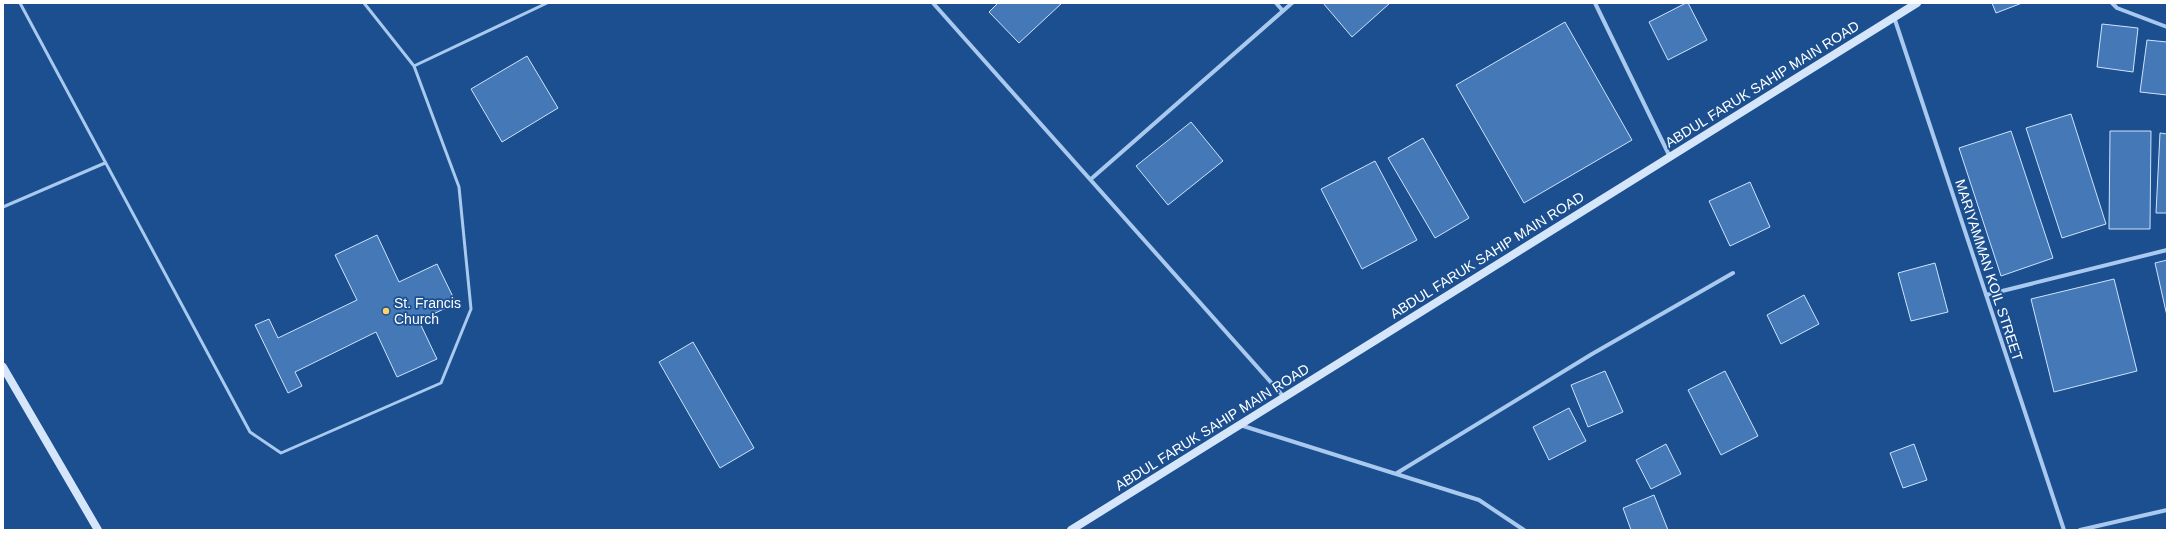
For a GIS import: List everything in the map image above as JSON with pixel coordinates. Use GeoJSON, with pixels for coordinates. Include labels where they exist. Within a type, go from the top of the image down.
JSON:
{"type":"FeatureCollection","features":[{"type":"Feature","properties":{"kind":"street"},"geometry":{"type":"LineString","coordinates":[[1276,3],[1283,10]]}},
{"type":"Feature","properties":{"kind":"street"},"geometry":{"type":"LineString","coordinates":[[1091,179],[1292,3]]}},
{"type":"Feature","properties":{"kind":"street"},"geometry":{"type":"LineString","coordinates":[[1595,3],[1670,157]]}},
{"type":"Feature","properties":{"kind":"street","name":"ABDUL FARUK SAHIP MAIN ROAD"},"geometry":{"type":"LineString","coordinates":[[1071,530],[1917,3]]}},
{"type":"Feature","properties":{"kind":"street"},"geometry":{"type":"LineString","coordinates":[[2112,3],[2117,8],[2167,27]]}},
{"type":"Feature","properties":{"kind":"street"},"geometry":{"type":"LineString","coordinates":[[934,4],[1284,397]]}},
{"type":"Feature","properties":{"kind":"street","name":"MARIYAMMAN KOIL STREET"},"geometry":{"type":"LineString","coordinates":[[1894,17],[2064,530]]}},
{"type":"Feature","properties":{"kind":"street"},"geometry":{"type":"LineString","coordinates":[[1986,295],[2167,250]]}},
{"type":"Feature","properties":{"kind":"street"},"geometry":{"type":"LineString","coordinates":[[1397,473],[1592,354],[1733,273]]}},
{"type":"Feature","properties":{"kind":"street"},"geometry":{"type":"LineString","coordinates":[[3,367],[98,530]]}},
{"type":"Feature","properties":{"kind":"street"},"geometry":{"type":"LineString","coordinates":[[1240,425],[1397,473],[1479,500],[1524,530]]}},
{"type":"Feature","properties":{"kind":"street"},"geometry":{"type":"LineString","coordinates":[[2080,530],[2167,510]]}},
{"type":"Feature","properties":{"kind":"lane"},"geometry":{"type":"LineString","coordinates":[[20,3],[250,432],[281,453],[441,383],[471,309],[459,187],[414,66],[364,3]]}},
{"type":"Feature","properties":{"kind":"lane"},"geometry":{"type":"LineString","coordinates":[[414,66],[547,3]]}},
{"type":"Feature","properties":{"kind":"lane"},"geometry":{"type":"LineString","coordinates":[[3,207],[106,163]]}},
{"type":"Feature","properties":{"kind":"building"},"geometry":{"type":"Polygon","coordinates":[[[998,3],[1062,3],[1019,43],[989,12],[998,3]]]}},
{"type":"Feature","properties":{"kind":"building"},"geometry":{"type":"Polygon","coordinates":[[[1323,3],[1390,3],[1352,37],[1323,3]]]}},
{"type":"Feature","properties":{"kind":"building"},"geometry":{"type":"Polygon","coordinates":[[[1688,3],[1707,40],[1668,60],[1649,22],[1688,3]]]}},
{"type":"Feature","properties":{"kind":"building"},"geometry":{"type":"Polygon","coordinates":[[[1992,3],[2022,3],[1996,13],[1992,3]]]}},
{"type":"Feature","properties":{"kind":"building"},"geometry":{"type":"Polygon","coordinates":[[[1565,22],[1632,140],[1524,203],[1456,85],[1565,22]]]}},
{"type":"Feature","properties":{"kind":"building"},"geometry":{"type":"Polygon","coordinates":[[[2102,24],[2138,28],[2133,72],[2097,67],[2102,24]]]}},
{"type":"Feature","properties":{"kind":"building"},"geometry":{"type":"Polygon","coordinates":[[[2147,40],[2167,42],[2167,95],[2140,92],[2147,40]]]}},
{"type":"Feature","properties":{"kind":"building"},"geometry":{"type":"Polygon","coordinates":[[[527,56],[558,108],[502,142],[471,89],[527,56]]]}},
{"type":"Feature","properties":{"kind":"building"},"geometry":{"type":"Polygon","coordinates":[[[2071,114],[2106,224],[2062,238],[2026,128],[2071,114]]]}},
{"type":"Feature","properties":{"kind":"building"},"geometry":{"type":"Polygon","coordinates":[[[1191,122],[1223,161],[1168,205],[1136,166],[1191,122]]]}},
{"type":"Feature","properties":{"kind":"building"},"geometry":{"type":"Polygon","coordinates":[[[2011,131],[2053,258],[2001,276],[1959,148],[2011,131]]]}},
{"type":"Feature","properties":{"kind":"building"},"geometry":{"type":"Polygon","coordinates":[[[2110,131],[2151,131],[2150,229],[2109,229],[2110,131]]]}},
{"type":"Feature","properties":{"kind":"building"},"geometry":{"type":"Polygon","coordinates":[[[2160,133],[2167,134],[2167,213],[2156,213],[2160,133]]]}},
{"type":"Feature","properties":{"kind":"building"},"geometry":{"type":"Polygon","coordinates":[[[1423,138],[1469,218],[1435,238],[1388,158],[1423,138]]]}},
{"type":"Feature","properties":{"kind":"building"},"geometry":{"type":"Polygon","coordinates":[[[1375,161],[1417,240],[1362,269],[1321,189],[1375,161]]]}},
{"type":"Feature","properties":{"kind":"building"},"geometry":{"type":"Polygon","coordinates":[[[1750,182],[1770,227],[1730,246],[1709,201],[1750,182]]]}},
{"type":"Feature","properties":{"kind":"building","name":"St. Francis Church"},"geometry":{"type":"Polygon","coordinates":[[[377,235],[399,282],[437,264],[456,303],[419,321],[437,359],[397,377],[376,332],[295,372],[302,386],[288,393],[255,325],[269,319],[278,338],[357,300],[335,255],[377,235]]]}},
{"type":"Feature","properties":{"kind":"building"},"geometry":{"type":"Polygon","coordinates":[[[2167,260],[2167,316],[2155,263],[2167,260]]]}},
{"type":"Feature","properties":{"kind":"building"},"geometry":{"type":"Polygon","coordinates":[[[1935,263],[1948,312],[1911,321],[1898,273],[1935,263]]]}},
{"type":"Feature","properties":{"kind":"building"},"geometry":{"type":"Polygon","coordinates":[[[2114,279],[2137,371],[2054,392],[2031,299],[2114,279]]]}},
{"type":"Feature","properties":{"kind":"building"},"geometry":{"type":"Polygon","coordinates":[[[1804,295],[1819,324],[1781,344],[1767,315],[1804,295]]]}},
{"type":"Feature","properties":{"kind":"building"},"geometry":{"type":"Polygon","coordinates":[[[693,342],[754,448],[720,468],[659,362],[693,342]]]}},
{"type":"Feature","properties":{"kind":"building"},"geometry":{"type":"Polygon","coordinates":[[[1605,371],[1623,412],[1588,427],[1571,385],[1605,371]]]}},
{"type":"Feature","properties":{"kind":"building"},"geometry":{"type":"Polygon","coordinates":[[[1725,371],[1758,436],[1721,455],[1688,390],[1725,371]]]}},
{"type":"Feature","properties":{"kind":"building"},"geometry":{"type":"Polygon","coordinates":[[[1569,408],[1586,441],[1549,460],[1533,427],[1569,408]]]}},
{"type":"Feature","properties":{"kind":"building"},"geometry":{"type":"Polygon","coordinates":[[[1666,444],[1681,474],[1651,489],[1636,460],[1666,444]]]}},
{"type":"Feature","properties":{"kind":"building"},"geometry":{"type":"Polygon","coordinates":[[[1914,444],[1927,480],[1903,488],[1890,453],[1914,444]]]}},
{"type":"Feature","properties":{"kind":"building"},"geometry":{"type":"Polygon","coordinates":[[[1654,495],[1668,530],[1631,530],[1623,508],[1654,495]]]}},
{"type":"Feature","properties":{"kind":"place","name":"St. Francis Church"},"geometry":{"type":"Point","coordinates":[386,311]}}]}
